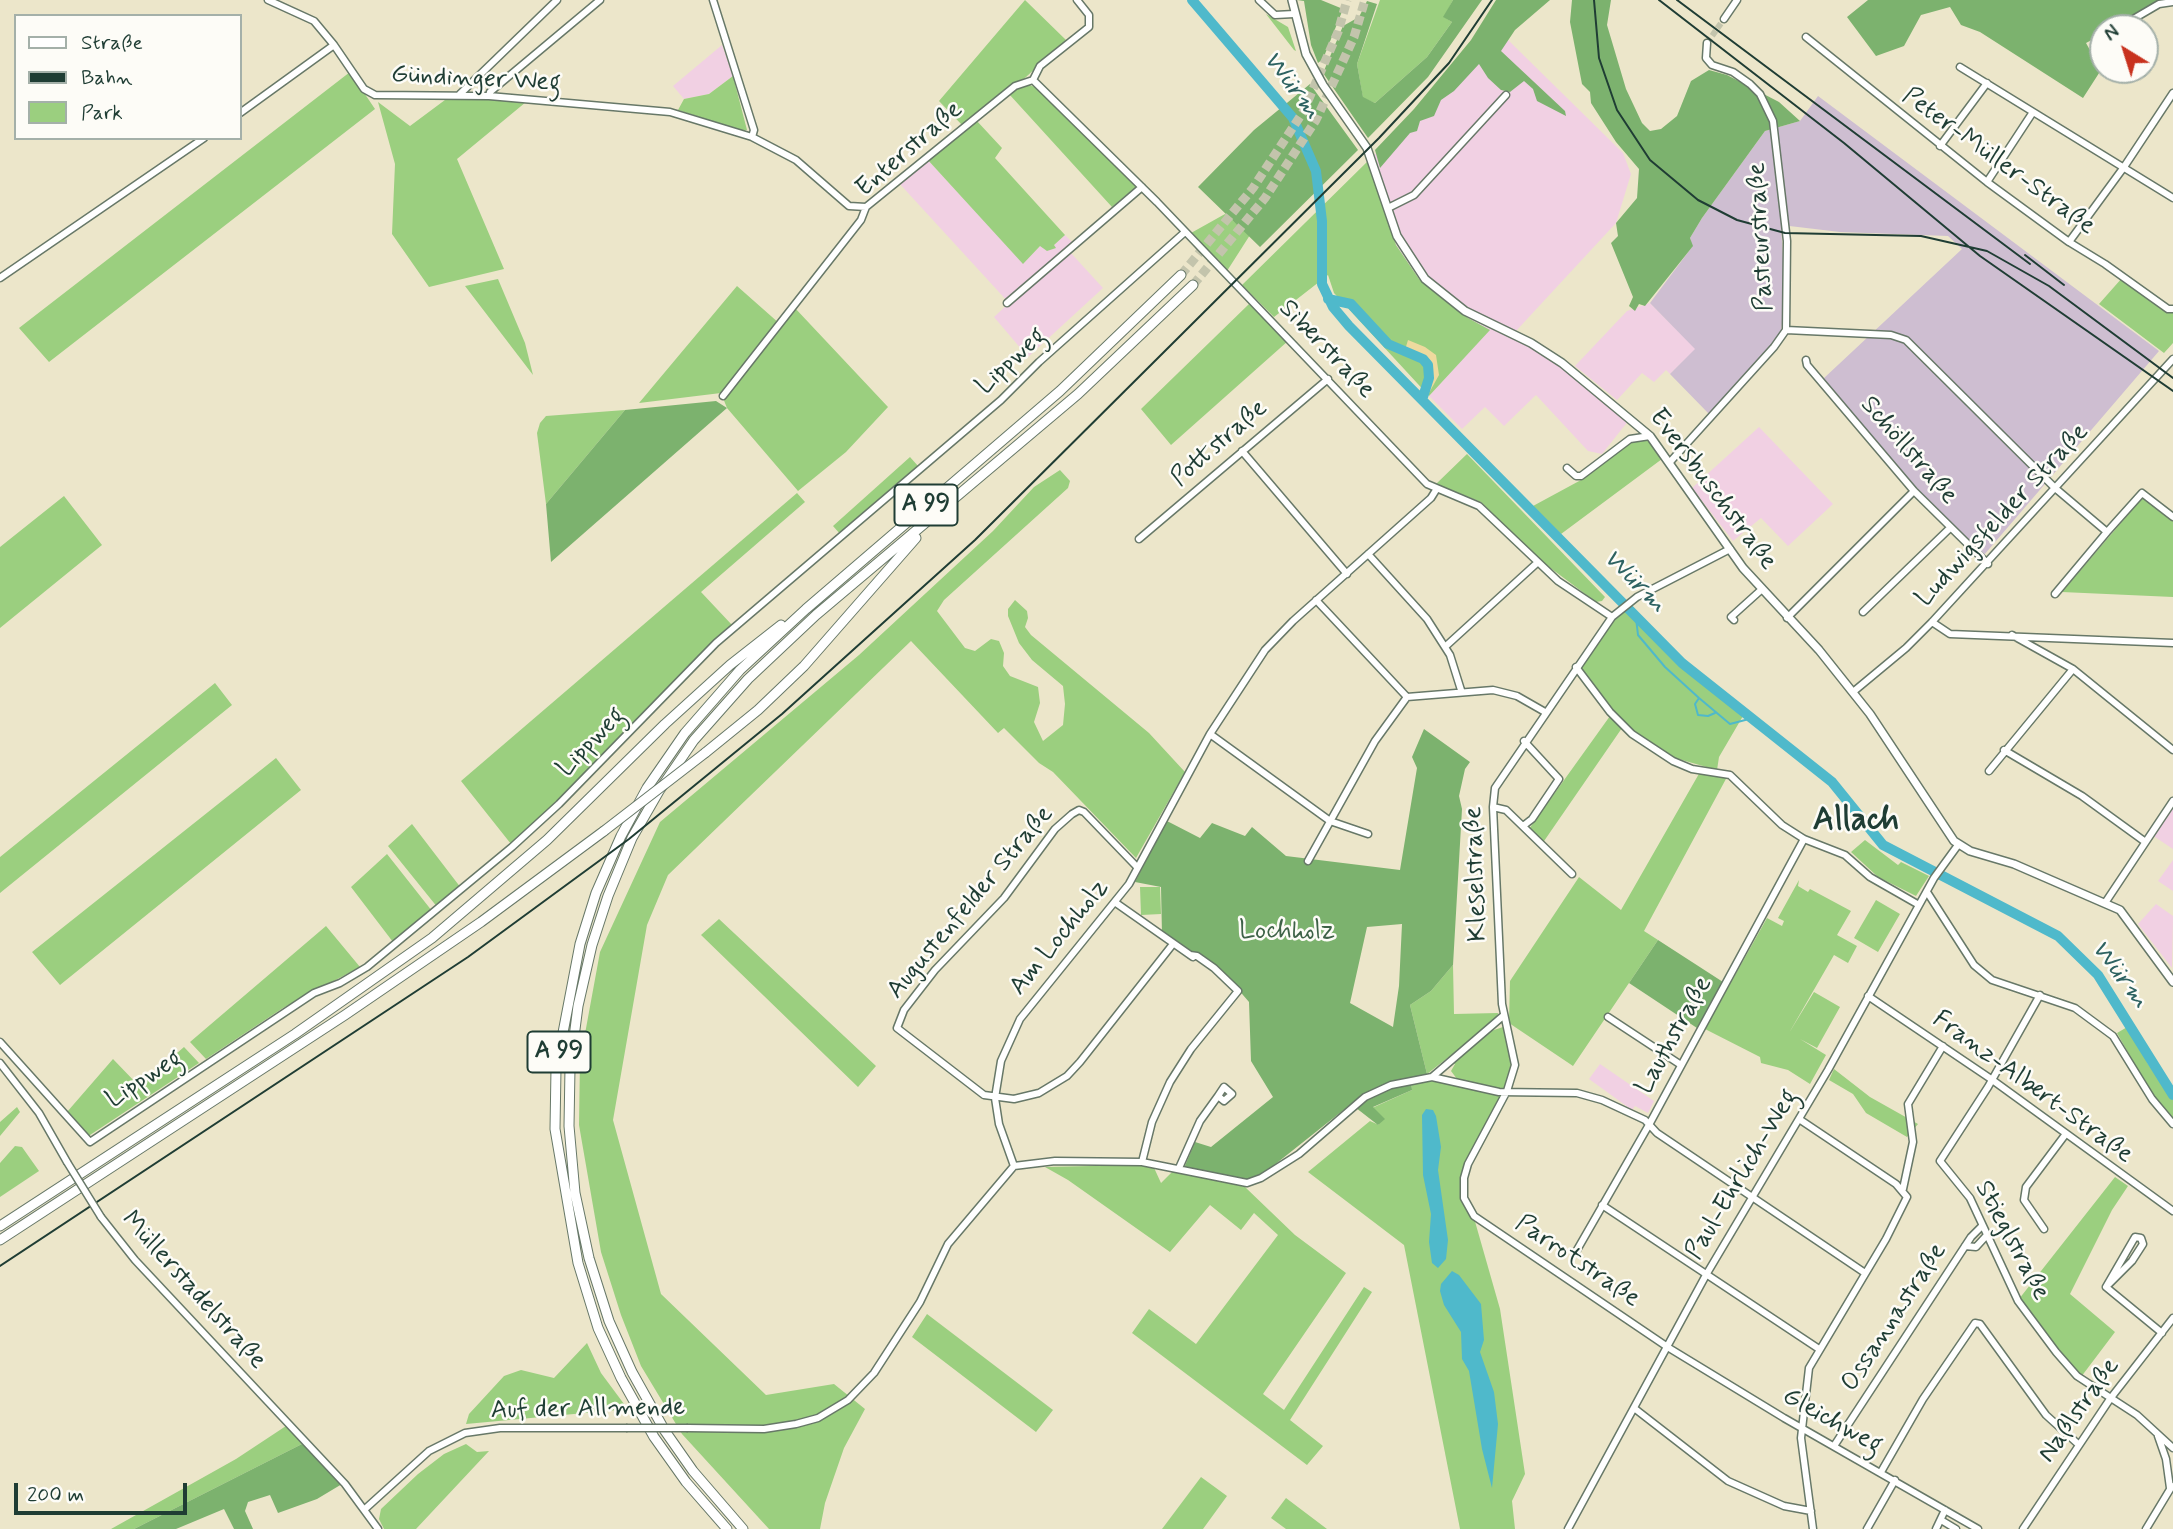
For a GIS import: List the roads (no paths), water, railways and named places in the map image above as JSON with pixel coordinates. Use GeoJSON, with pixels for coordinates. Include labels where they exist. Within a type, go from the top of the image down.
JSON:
{"type":"FeatureCollection","features":[{"type":"Feature","properties":{"kind":"highway","name":"A 99"},"geometry":{"type":"LineString","coordinates":[[727,1529],[686,1482],[654,1437],[621,1378],[598,1328],[578,1263],[564,1196],[555,1129],[556,1069],[580,944],[596,893],[627,824],[647,788],[713,699],[806,609],[1060,391],[1181,275]]}},
{"type":"Feature","properties":{"kind":"highway","name":"A 99"},"geometry":{"type":"LineString","coordinates":[[743,1529],[693,1471],[665,1431],[632,1372],[609,1321],[589,1258],[575,1193],[569,1126],[570,1068],[578,1006],[592,945],[632,838],[659,791],[694,740],[779,648],[1078,394],[1193,285]]}},
{"type":"Feature","properties":{"kind":"highway","name":"A 99"},"geometry":{"type":"LineString","coordinates":[[0,1240],[345,1015],[481,922],[705,753],[804,666],[929,521]]}},
{"type":"Feature","properties":{"kind":"highway","name":"A 99"},"geometry":{"type":"LineString","coordinates":[[0,1226],[295,1034],[432,938],[547,840],[665,724],[730,665],[763,637],[806,609]]}},
{"type":"Feature","properties":{"kind":"main road","name":"Eversbuschstraße"},"geometry":{"type":"LineString","coordinates":[[1292,0],[1303,46],[1316,74],[1373,158],[1401,244],[1425,279],[1455,304],[1540,348],[1627,414],[1650,436],[1761,590],[1819,650],[1881,729],[1941,824],[1958,845]]}},
{"type":"Feature","properties":{"kind":"main road"},"geometry":{"type":"LineString","coordinates":[[1958,845],[2105,903],[2126,916],[2173,982]]}},
{"type":"Feature","properties":{"kind":"street"},"geometry":{"type":"LineString","coordinates":[[242,112],[334,46],[314,21],[268,0]]}},
{"type":"Feature","properties":{"kind":"street"},"geometry":{"type":"LineString","coordinates":[[460,94],[557,0]]}},
{"type":"Feature","properties":{"kind":"street"},"geometry":{"type":"LineString","coordinates":[[489,96],[490,92],[600,0]]}},
{"type":"Feature","properties":{"kind":"street"},"geometry":{"type":"LineString","coordinates":[[714,0],[754,130],[752,137]]}},
{"type":"Feature","properties":{"kind":"street","name":"Enterstraße"},"geometry":{"type":"LineString","coordinates":[[723,396],[861,220],[866,207],[1015,86],[1033,80],[1040,66],[1090,23],[1089,15],[1077,0]]}},
{"type":"Feature","properties":{"kind":"street"},"geometry":{"type":"LineString","coordinates":[[1259,0],[1275,15],[1294,14]]}},
{"type":"Feature","properties":{"kind":"street"},"geometry":{"type":"LineString","coordinates":[[1724,19],[1737,0]]}},
{"type":"Feature","properties":{"kind":"street"},"geometry":{"type":"LineString","coordinates":[[2142,14],[2159,4],[2173,2]]}},
{"type":"Feature","properties":{"kind":"street","name":"Peter-Müller-Straße"},"geometry":{"type":"LineString","coordinates":[[1806,37],[1987,182],[2069,242],[2113,269],[2168,309],[2173,309]]}},
{"type":"Feature","properties":{"kind":"street","name":"Pasteurstraße"},"geometry":{"type":"LineString","coordinates":[[1670,463],[1774,347],[1786,330],[1787,242],[1773,121],[1760,94],[1750,83],[1734,72],[1712,65],[1706,58],[1707,43]]}},
{"type":"Feature","properties":{"kind":"street","name":"Gündinger Weg"},"geometry":{"type":"LineString","coordinates":[[334,46],[370,93],[386,96],[460,94],[670,112],[752,137],[796,160],[849,206],[866,207]]}},
{"type":"Feature","properties":{"kind":"street"},"geometry":{"type":"LineString","coordinates":[[1960,67],[2173,198]]}},
{"type":"Feature","properties":{"kind":"street","name":"Siberstraße"},"geometry":{"type":"LineString","coordinates":[[1033,80],[1142,187],[1419,477],[1436,490],[1458,495],[1479,506],[1537,563],[1575,593],[1612,617]]}},
{"type":"Feature","properties":{"kind":"street"},"geometry":{"type":"LineString","coordinates":[[1940,146],[1987,83]]}},
{"type":"Feature","properties":{"kind":"street"},"geometry":{"type":"LineString","coordinates":[[2069,242],[2124,167],[2173,93]]}},
{"type":"Feature","properties":{"kind":"street"},"geometry":{"type":"LineString","coordinates":[[1388,208],[1414,194],[1506,95]]}},
{"type":"Feature","properties":{"kind":"street"},"geometry":{"type":"LineString","coordinates":[[1987,182],[2033,112]]}},
{"type":"Feature","properties":{"kind":"street"},"geometry":{"type":"LineString","coordinates":[[0,278],[201,140]]}},
{"type":"Feature","properties":{"kind":"street"},"geometry":{"type":"LineString","coordinates":[[1007,303],[1142,187]]}},
{"type":"Feature","properties":{"kind":"street","name":"Lippweg"},"geometry":{"type":"LineString","coordinates":[[0,1041],[90,1142],[314,993],[340,983],[367,967],[512,847],[559,804],[716,643],[1001,400],[1029,371],[1185,232]]}},
{"type":"Feature","properties":{"kind":"street"},"geometry":{"type":"LineString","coordinates":[[1786,330],[1891,335],[1906,340],[2056,488],[2107,532]]}},
{"type":"Feature","properties":{"kind":"street","name":"Ludwigsfelder Straße"},"geometry":{"type":"LineString","coordinates":[[1853,692],[1906,648],[1988,564],[2173,359]]}},
{"type":"Feature","properties":{"kind":"street","name":"Schöllstraße"},"geometry":{"type":"LineString","coordinates":[[1806,360],[1807,365],[1914,491],[1988,564]]}},
{"type":"Feature","properties":{"kind":"street","name":"Pottstraße"},"geometry":{"type":"LineString","coordinates":[[1139,539],[1328,379]]}},
{"type":"Feature","properties":{"kind":"street"},"geometry":{"type":"LineString","coordinates":[[1567,468],[1576,476],[1581,476],[1630,439],[1650,436]]}},
{"type":"Feature","properties":{"kind":"street"},"geometry":{"type":"LineString","coordinates":[[1242,451],[1347,574]]}},
{"type":"Feature","properties":{"kind":"street","name":"Am Lochholz"},"geometry":{"type":"LineString","coordinates":[[1014,1166],[999,1124],[995,1098],[1001,1061],[1020,1019],[1116,903],[1210,734],[1265,650],[1316,600],[1432,498],[1436,490]]}},
{"type":"Feature","properties":{"kind":"street"},"geometry":{"type":"LineString","coordinates":[[1787,618],[1914,491]]}},
{"type":"Feature","properties":{"kind":"street"},"geometry":{"type":"LineString","coordinates":[[2055,594],[2142,493],[2173,517]]}},
{"type":"Feature","properties":{"kind":"street"},"geometry":{"type":"LineString","coordinates":[[1863,612],[1950,528]]}},
{"type":"Feature","properties":{"kind":"street","name":"Kleselstraße"},"geometry":{"type":"LineString","coordinates":[[1466,1205],[1463,1183],[1468,1164],[1507,1091],[1516,1065],[1503,1016],[1493,807],[1495,788],[1524,741],[1612,617],[1628,604],[1730,549]]}},
{"type":"Feature","properties":{"kind":"street"},"geometry":{"type":"LineString","coordinates":[[1368,554],[1411,597],[1446,646],[1455,664],[1461,690]]}},
{"type":"Feature","properties":{"kind":"street"},"geometry":{"type":"LineString","coordinates":[[1446,646],[1537,563]]}},
{"type":"Feature","properties":{"kind":"street"},"geometry":{"type":"LineString","coordinates":[[1734,620],[1731,617],[1761,590]]}},
{"type":"Feature","properties":{"kind":"street"},"geometry":{"type":"LineString","coordinates":[[1316,600],[1407,697]]}},
{"type":"Feature","properties":{"kind":"street"},"geometry":{"type":"LineString","coordinates":[[1932,622],[1950,634],[2173,643]]}},
{"type":"Feature","properties":{"kind":"street"},"geometry":{"type":"LineString","coordinates":[[2010,635],[2073,669],[2173,750]]}},
{"type":"Feature","properties":{"kind":"street"},"geometry":{"type":"LineString","coordinates":[[1576,667],[1610,712],[1632,734],[1673,761],[1692,769],[1730,775],[1782,825],[1804,839],[1845,855],[1870,877],[1919,905]]}},
{"type":"Feature","properties":{"kind":"street"},"geometry":{"type":"LineString","coordinates":[[1989,771],[2073,669]]}},
{"type":"Feature","properties":{"kind":"street"},"geometry":{"type":"LineString","coordinates":[[1308,861],[1380,733],[1407,697],[1461,690],[1505,691],[1545,712]]}},
{"type":"Feature","properties":{"kind":"street"},"geometry":{"type":"LineString","coordinates":[[1210,734],[1330,821],[1368,834]]}},
{"type":"Feature","properties":{"kind":"street"},"geometry":{"type":"LineString","coordinates":[[1523,826],[1532,819],[1556,784],[1558,775],[1524,741]]}},
{"type":"Feature","properties":{"kind":"street"},"geometry":{"type":"LineString","coordinates":[[2004,750],[2082,796],[2144,841]]}},
{"type":"Feature","properties":{"kind":"street"},"geometry":{"type":"LineString","coordinates":[[2105,903],[2173,801]]}},
{"type":"Feature","properties":{"kind":"street"},"geometry":{"type":"LineString","coordinates":[[1493,807],[1506,810],[1572,874]]}},
{"type":"Feature","properties":{"kind":"street","name":"Augustenfelder Straße"},"geometry":{"type":"LineString","coordinates":[[995,1098],[976,1091],[900,1033],[898,1022],[904,1010],[935,970],[1004,898],[1055,829],[1072,814],[1079,810],[1084,812],[1137,867]]}},
{"type":"Feature","properties":{"kind":"street","name":"Lauthstraße"},"geometry":{"type":"LineString","coordinates":[[1577,1250],[1650,1124],[1804,839]]}},
{"type":"Feature","properties":{"kind":"street","name":"Paul-Ehrlich-Weg"},"geometry":{"type":"LineString","coordinates":[[1568,1529],[1669,1348],[1706,1275],[1799,1119],[1934,878],[1958,845]]}},
{"type":"Feature","properties":{"kind":"street"},"geometry":{"type":"LineString","coordinates":[[1927,892],[1974,965],[1992,980],[2040,995],[2088,1015],[2113,1036],[2152,1099],[2173,1124]]}},
{"type":"Feature","properties":{"kind":"street"},"geometry":{"type":"LineString","coordinates":[[1116,903],[1173,944],[1190,955],[1197,956],[1238,991],[1191,1049],[1170,1082],[1152,1122],[1142,1162]]}},
{"type":"Feature","properties":{"kind":"street"},"geometry":{"type":"LineString","coordinates":[[995,1098],[1014,1099],[1039,1093],[1067,1076],[1173,944]]}},
{"type":"Feature","properties":{"kind":"street"},"geometry":{"type":"LineString","coordinates":[[1991,1079],[2040,995]]}},
{"type":"Feature","properties":{"kind":"street","name":"Franz-Albert-Straße"},"geometry":{"type":"LineString","coordinates":[[1868,996],[1991,1079],[2173,1211]]}},
{"type":"Feature","properties":{"kind":"street"},"geometry":{"type":"LineString","coordinates":[[1432,1077],[1503,1016]]}},
{"type":"Feature","properties":{"kind":"street"},"geometry":{"type":"LineString","coordinates":[[1608,1017],[1681,1065]]}},
{"type":"Feature","properties":{"kind":"street"},"geometry":{"type":"LineString","coordinates":[[1813,1529],[1801,1428],[1807,1375],[1819,1349],[1906,1201],[1904,1191],[1913,1142],[1908,1104],[1943,1046]]}},
{"type":"Feature","properties":{"kind":"street","name":"Müllerstadelstraße"},"geometry":{"type":"LineString","coordinates":[[0,1063],[39,1113],[100,1217],[135,1261],[365,1509],[378,1529]]}},
{"type":"Feature","properties":{"kind":"street"},"geometry":{"type":"LineString","coordinates":[[1014,1166],[1055,1161],[1142,1162],[1239,1182],[1253,1182],[1309,1147],[1365,1097],[1391,1084],[1432,1077],[1484,1090],[1577,1093],[1602,1100],[1650,1124],[1657,1133],[1865,1273]]}},
{"type":"Feature","properties":{"kind":"street","name":"Stieglstraße"},"geometry":{"type":"LineString","coordinates":[[1991,1079],[1940,1161],[1970,1198],[2018,1301],[2040,1333],[2077,1376],[2137,1415],[2173,1449]]}},
{"type":"Feature","properties":{"kind":"street"},"geometry":{"type":"LineString","coordinates":[[1179,1168],[1200,1121],[1218,1096]]}},
{"type":"Feature","properties":{"kind":"street"},"geometry":{"type":"LineString","coordinates":[[1799,1119],[1904,1191]]}},
{"type":"Feature","properties":{"kind":"street"},"geometry":{"type":"LineString","coordinates":[[2045,1228],[2024,1200],[2026,1187],[2065,1135]]}},
{"type":"Feature","properties":{"kind":"street","name":"Auf der Allmende"},"geometry":{"type":"LineString","coordinates":[[365,1509],[429,1451],[465,1433],[500,1428],[764,1429],[818,1418],[836,1408],[874,1373],[920,1302],[948,1244],[1014,1166]]}},
{"type":"Feature","properties":{"kind":"street","name":"Parrotstraße"},"geometry":{"type":"LineString","coordinates":[[1466,1205],[1474,1216],[1669,1348]]}},
{"type":"Feature","properties":{"kind":"street"},"geometry":{"type":"LineString","coordinates":[[1602,1205],[1819,1349]]}},
{"type":"Feature","properties":{"kind":"street","name":"Ossannastraße"},"geometry":{"type":"LineString","coordinates":[[1835,1446],[1965,1246],[1982,1226]]}},
{"type":"Feature","properties":{"kind":"street","name":"Ossannastraße"},"geometry":{"type":"LineString","coordinates":[[1965,1246],[1976,1247],[1987,1235]]}},
{"type":"Feature","properties":{"kind":"street"},"geometry":{"type":"LineString","coordinates":[[2135,1237],[2141,1238],[2143,1244],[2133,1261],[2106,1287],[2135,1237]]}},
{"type":"Feature","properties":{"kind":"street"},"geometry":{"type":"LineString","coordinates":[[2106,1287],[2162,1332]]}},
{"type":"Feature","properties":{"kind":"street","name":"Naßlstraße"},"geometry":{"type":"LineString","coordinates":[[2023,1529],[2078,1444],[2173,1318]]}},
{"type":"Feature","properties":{"kind":"street"},"geometry":{"type":"LineString","coordinates":[[1881,1472],[1923,1399],[1976,1323],[1980,1324],[2046,1415],[2078,1444]]}},
{"type":"Feature","properties":{"kind":"street","name":"Gleichweg"},"geometry":{"type":"LineString","coordinates":[[1669,1348],[1801,1428],[1978,1529]]}},
{"type":"Feature","properties":{"kind":"street"},"geometry":{"type":"LineString","coordinates":[[1634,1408],[1728,1481],[1784,1506],[1811,1511]]}},
{"type":"Feature","properties":{"kind":"street"},"geometry":{"type":"LineString","coordinates":[[2146,1529],[2172,1487],[2157,1433]]}},
{"type":"Feature","properties":{"kind":"street"},"geometry":{"type":"LineString","coordinates":[[2166,1459],[2173,1449]]}},
{"type":"Feature","properties":{"kind":"street"},"geometry":{"type":"LineString","coordinates":[[1867,1529],[1895,1480]]}},
{"type":"Feature","properties":{"kind":"street"},"geometry":{"type":"LineString","coordinates":[[1936,1529],[1945,1510]]}},
{"type":"Feature","properties":{"kind":"street"},"geometry":{"type":"LineString","coordinates":[[1941,1520],[1956,1529]]}},
{"type":"Feature","properties":{"kind":"water"},"geometry":{"type":"Polygon","coordinates":[[[1426,1109],[1433,1110],[1436,1116],[1441,1147],[1438,1170],[1448,1240],[1446,1259],[1438,1268],[1432,1263],[1429,1242],[1431,1214],[1423,1175],[1422,1115],[1426,1109]]]}},
{"type":"Feature","properties":{"kind":"water"},"geometry":{"type":"Polygon","coordinates":[[[1452,1271],[1459,1275],[1481,1304],[1484,1340],[1480,1352],[1494,1392],[1498,1424],[1492,1488],[1482,1449],[1469,1371],[1462,1359],[1461,1332],[1444,1305],[1440,1291],[1441,1284],[1452,1271]]]}},
{"type":"Feature","properties":{"kind":"waterway","name":"Würm"},"geometry":{"type":"LineString","coordinates":[[1192,0],[1293,118],[1316,171],[1322,221],[1322,284],[1333,307],[1349,326],[1682,663],[1832,782],[1883,845],[2058,936],[2098,975],[2173,1095]]}},
{"type":"Feature","properties":{"kind":"waterway"},"geometry":{"type":"LineString","coordinates":[[1328,299],[1351,304],[1388,344],[1423,359],[1428,365],[1429,378],[1422,400]]}},
{"type":"Feature","properties":{"kind":"waterway"},"geometry":{"type":"LineString","coordinates":[[1636,618],[1638,635],[1665,667],[1699,698],[1730,724],[1749,719]]}},
{"type":"Feature","properties":{"kind":"waterway"},"geometry":{"type":"LineString","coordinates":[[1699,698],[1695,704],[1698,715],[1708,716],[1715,713]]}},
{"type":"Feature","properties":{"kind":"tunnel"},"geometry":{"type":"LineString","coordinates":[[1181,275],[1253,188],[1303,112],[1338,32],[1347,0]]}},
{"type":"Feature","properties":{"kind":"tunnel"},"geometry":{"type":"LineString","coordinates":[[1193,285],[1265,198],[1316,120],[1354,37],[1365,0]]}},
{"type":"Feature","properties":{"kind":"tunnel"},"geometry":{"type":"LineString","coordinates":[[1707,43],[1724,19]]}},
{"type":"Feature","properties":{"kind":"railway"},"geometry":{"type":"LineString","coordinates":[[0,1266],[468,957],[629,839],[782,714],[975,540],[1379,138],[1449,63],[1492,0]]}},
{"type":"Feature","properties":{"kind":"railway"},"geometry":{"type":"LineString","coordinates":[[1594,0],[1599,58],[1617,110],[1650,160],[1698,200],[1737,220],[1785,233],[1921,236],[1987,251],[2049,286],[2173,378]]}},
{"type":"Feature","properties":{"kind":"railway"},"geometry":{"type":"LineString","coordinates":[[1659,0],[1844,143],[1980,256],[2173,391]]}},
{"type":"Feature","properties":{"kind":"railway"},"geometry":{"type":"LineString","coordinates":[[1677,0],[2030,264]]}},
{"type":"Feature","properties":{"kind":"railway"},"geometry":{"type":"LineString","coordinates":[[2025,255],[2064,285]]}},
{"type":"Feature","properties":{"kind":"district","name":"Allach"},"geometry":{"type":"Point","coordinates":[1856,822]}},
{"type":"Feature","properties":{"kind":"park label","name":"Lochholz"},"geometry":{"type":"Point","coordinates":[1287,933]}}]}
